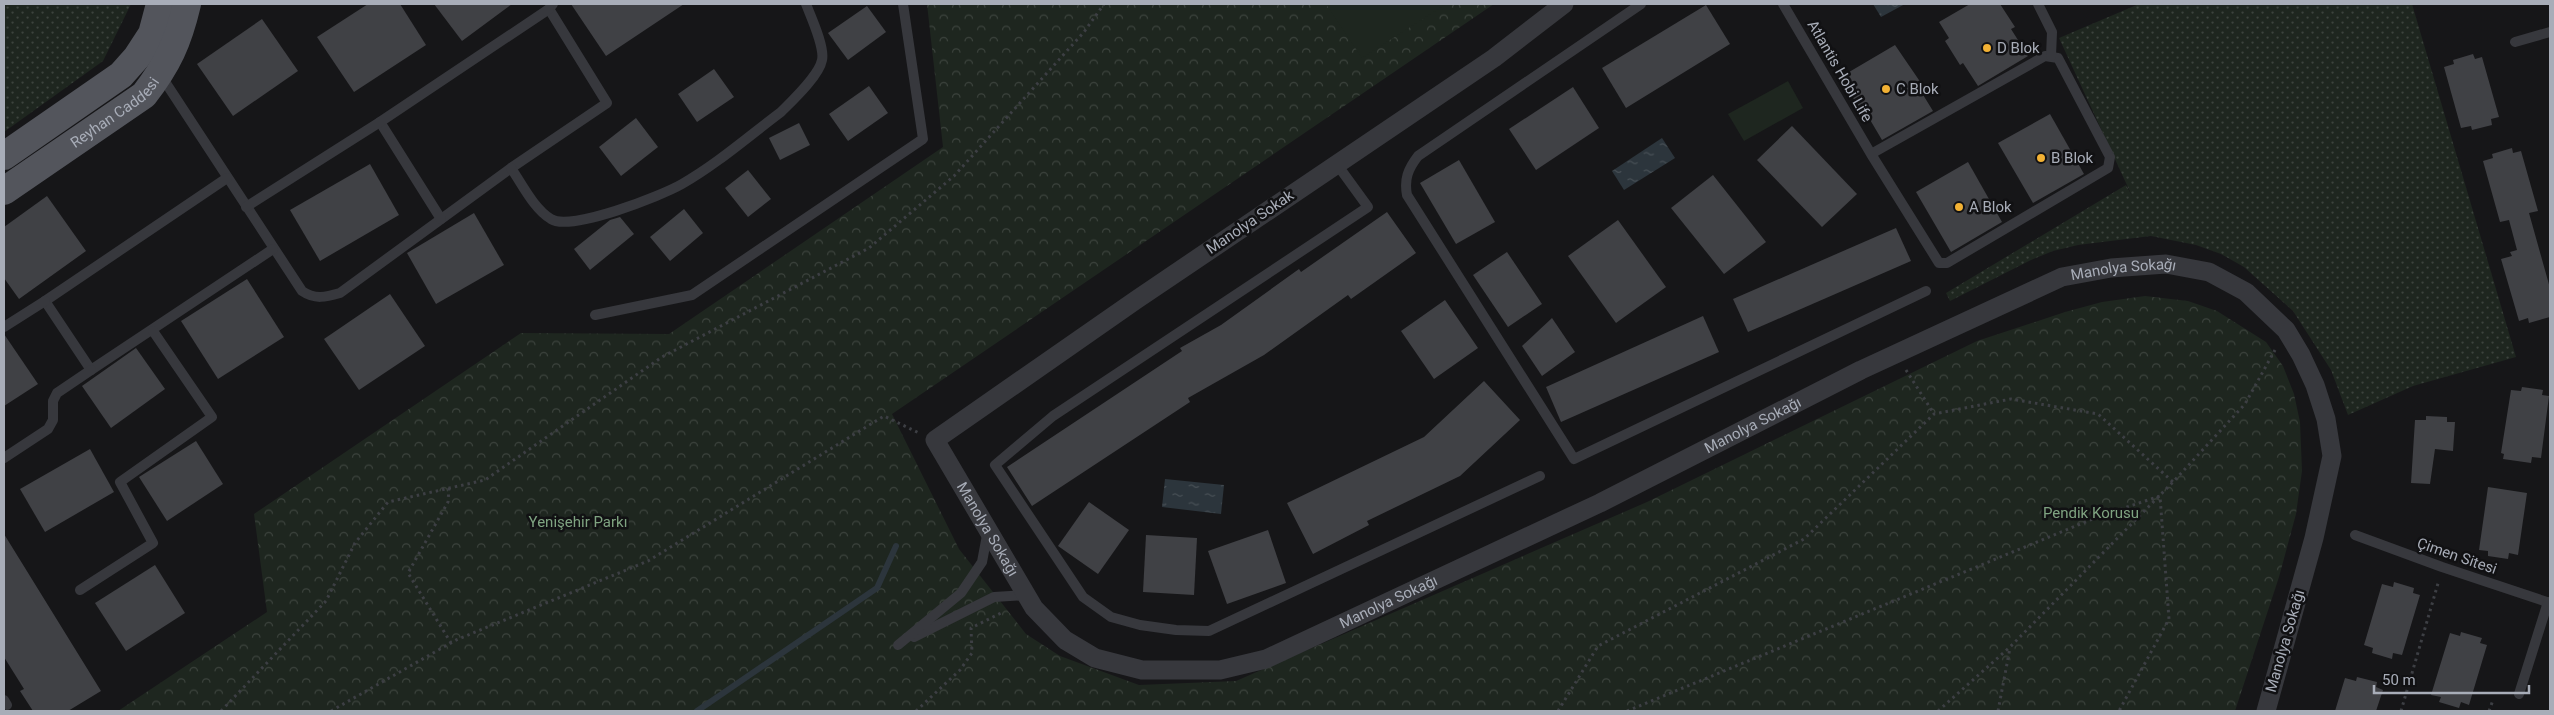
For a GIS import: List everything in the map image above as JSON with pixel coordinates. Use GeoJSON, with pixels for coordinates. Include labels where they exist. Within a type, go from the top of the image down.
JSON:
{"type":"FeatureCollection","features":[{"type":"Feature","properties":{"kind":"main road","name":"Reyhan Caddesi"},"geometry":{"type":"LineString","coordinates":[[4,191],[144,96],[152,34],[160,4]]}},
{"type":"Feature","properties":{"kind":"main road","name":"Reyhan Caddesi"},"geometry":{"type":"LineString","coordinates":[[4,156],[121,75],[149,66],[175,48],[187,4]]}},
{"type":"Feature","properties":{"kind":"street","name":"Manolya Sokak"},"geometry":{"type":"LineString","coordinates":[[935,440],[1336,163],[1494,58],[1564,4]]}},
{"type":"Feature","properties":{"kind":"street","name":"Manolya Sokağı"},"geometry":{"type":"LineString","coordinates":[[935,440],[1034,608],[1065,640],[1095,658],[1142,670],[1220,670],[1266,659],[1600,503],[1896,354],[2062,277],[2111,268],[2166,264],[2209,272],[2246,292],[2286,330],[2301,355],[2315,385],[2326,419],[2332,456],[2314,538],[2266,711]]}},
{"type":"Feature","properties":{"kind":"lane"},"geometry":{"type":"LineString","coordinates":[[511,168],[543,212],[551,219],[560,223],[598,217],[681,184],[781,112],[818,70],[822,60],[822,51],[806,4]]}},
{"type":"Feature","properties":{"kind":"lane"},"geometry":{"type":"LineString","coordinates":[[595,315],[692,294],[923,139],[903,4]]}},
{"type":"Feature","properties":{"kind":"lane"},"geometry":{"type":"LineString","coordinates":[[1641,4],[1418,156],[1409,167],[1405,182],[1407,195],[1574,459],[1926,291]]}},
{"type":"Feature","properties":{"kind":"lane","name":"Atlantis Hobi Life"},"geometry":{"type":"LineString","coordinates":[[1782,4],[1936,261],[1943,264],[2110,165],[2110,156],[2058,58],[2051,56]]}},
{"type":"Feature","properties":{"kind":"lane"},"geometry":{"type":"LineString","coordinates":[[1871,154],[2039,58],[2051,56],[2052,32],[2038,4]]}},
{"type":"Feature","properties":{"kind":"lane"},"geometry":{"type":"LineString","coordinates":[[149,66],[227,178],[246,208],[273,249],[302,291],[318,298],[340,293],[511,168],[607,103],[551,6],[380,122],[246,208]]}},
{"type":"Feature","properties":{"kind":"lane"},"geometry":{"type":"LineString","coordinates":[[2515,42],[2550,32]]}},
{"type":"Feature","properties":{"kind":"lane"},"geometry":{"type":"LineString","coordinates":[[380,122],[441,219]]}},
{"type":"Feature","properties":{"kind":"lane"},"geometry":{"type":"LineString","coordinates":[[1336,163],[1368,207],[1053,416],[995,465],[1083,597],[1111,617],[1140,625],[1176,630],[1209,630],[1540,476]]}},
{"type":"Feature","properties":{"kind":"lane"},"geometry":{"type":"LineString","coordinates":[[4,327],[227,178]]}},
{"type":"Feature","properties":{"kind":"lane"},"geometry":{"type":"LineString","coordinates":[[4,458],[48,429],[54,420],[53,401],[57,392],[273,249]]}},
{"type":"Feature","properties":{"kind":"lane"},"geometry":{"type":"LineString","coordinates":[[45,301],[91,370]]}},
{"type":"Feature","properties":{"kind":"lane"},"geometry":{"type":"LineString","coordinates":[[80,590],[153,543],[120,482],[212,417],[153,330]]}},
{"type":"Feature","properties":{"kind":"lane"},"geometry":{"type":"LineString","coordinates":[[988,530],[982,562],[961,593],[898,645],[994,597],[1026,594]]}},
{"type":"Feature","properties":{"kind":"lane","name":"Çimen Sitesi"},"geometry":{"type":"LineString","coordinates":[[2355,535],[2442,568],[2549,602]]}},
{"type":"Feature","properties":{"kind":"lane"},"geometry":{"type":"LineString","coordinates":[[2519,694],[2549,602]]}},
{"type":"Feature","properties":{"kind":"path"},"geometry":{"type":"LineString","coordinates":[[222,711],[326,601],[355,544],[388,502],[485,480],[662,357],[869,248],[954,176],[1084,32],[1104,4]]}},
{"type":"Feature","properties":{"kind":"path"},"geometry":{"type":"LineString","coordinates":[[1938,711],[2010,647],[2160,496],[2245,404],[2286,330]]}},
{"type":"Feature","properties":{"kind":"path"},"geometry":{"type":"LineString","coordinates":[[1896,354],[1934,414]]}},
{"type":"Feature","properties":{"kind":"path"},"geometry":{"type":"LineString","coordinates":[[1558,711],[1598,646],[1804,540],[1934,414],[2010,398],[2098,414],[2173,482]]}},
{"type":"Feature","properties":{"kind":"path"},"geometry":{"type":"LineString","coordinates":[[331,711],[451,643],[648,561],[884,416],[935,440]]}},
{"type":"Feature","properties":{"kind":"path"},"geometry":{"type":"LineString","coordinates":[[449,488],[448,502],[408,573],[451,643]]}},
{"type":"Feature","properties":{"kind":"path"},"geometry":{"type":"LineString","coordinates":[[1627,711],[2100,516],[2160,496]]}},
{"type":"Feature","properties":{"kind":"path"},"geometry":{"type":"LineString","coordinates":[[2118,711],[2169,619],[2160,496]]}},
{"type":"Feature","properties":{"kind":"path"},"geometry":{"type":"LineString","coordinates":[[2401,711],[2442,568]]}},
{"type":"Feature","properties":{"kind":"path"},"geometry":{"type":"LineString","coordinates":[[916,711],[960,670],[972,653],[972,628],[1013,607],[1026,594]]}},
{"type":"Feature","properties":{"kind":"path"},"geometry":{"type":"LineString","coordinates":[[1998,711],[2010,647]]}},
{"type":"Feature","properties":{"kind":"path"},"geometry":{"type":"LineString","coordinates":[[2489,711],[2493,700]]}},
{"type":"Feature","properties":{"kind":"green space"},"geometry":{"type":"Polygon","coordinates":[[[4,4],[131,4],[103,61],[4,132],[4,4]]]}},
{"type":"Feature","properties":{"kind":"green space"},"geometry":{"type":"Polygon","coordinates":[[[927,4],[1494,4],[892,414],[959,549],[1026,634],[1060,656],[1139,685],[1236,681],[1647,502],[1977,341],[2102,302],[2145,296],[2188,301],[2217,311],[2266,342],[2283,366],[2294,394],[2300,422],[2302,471],[2296,514],[2279,577],[2235,711],[118,711],[267,612],[254,514],[521,333],[669,334],[943,147],[927,4]]]}},
{"type":"Feature","properties":{"kind":"green space"},"geometry":{"type":"Polygon","coordinates":[[[1326,4],[1446,4],[1362,58],[1326,4]]]}},
{"type":"Feature","properties":{"kind":"green space"},"geometry":{"type":"Polygon","coordinates":[[[2139,4],[2412,4],[2516,357],[2413,386],[2348,415],[2331,370],[2293,311],[2244,267],[2221,254],[2196,245],[2151,236],[2078,245],[2053,251],[2031,260],[1950,301],[1946,293],[2126,185],[2132,196],[2059,38],[2139,4]]]}},
{"type":"Feature","properties":{"kind":"green space"},"geometry":{"type":"Polygon","coordinates":[[[1788,81],[1803,108],[1744,141],[1728,114],[1788,81]]]}},
{"type":"Feature","properties":{"kind":"water"},"geometry":{"type":"Polygon","coordinates":[[[1873,4],[1905,4],[1881,17],[1873,4]]]}},
{"type":"Feature","properties":{"kind":"water"},"geometry":{"type":"Polygon","coordinates":[[[1662,138],[1675,158],[1624,190],[1612,171],[1662,138]]]}},
{"type":"Feature","properties":{"kind":"water"},"geometry":{"type":"Polygon","coordinates":[[[1165,479],[1224,485],[1221,514],[1162,507],[1165,479]]]}},
{"type":"Feature","properties":{"kind":"building"},"geometry":{"type":"Polygon","coordinates":[[[368,4],[400,4],[426,45],[354,92],[317,37],[368,4]]]}},
{"type":"Feature","properties":{"kind":"building"},"geometry":{"type":"Polygon","coordinates":[[[434,4],[512,4],[462,41],[434,4]]]}},
{"type":"Feature","properties":{"kind":"building"},"geometry":{"type":"Polygon","coordinates":[[[571,4],[684,4],[606,56],[571,4]]]}},
{"type":"Feature","properties":{"kind":"building","name":"D Blok"},"geometry":{"type":"Polygon","coordinates":[[[1970,4],[2000,4],[2015,27],[2011,29],[2028,56],[1978,86],[1963,63],[1960,65],[1945,41],[1949,38],[1939,22],[1970,4]]]}},
{"type":"Feature","properties":{"kind":"building"},"geometry":{"type":"Polygon","coordinates":[[[1706,5],[1730,44],[1626,108],[1602,68],[1706,5]]]}},
{"type":"Feature","properties":{"kind":"building"},"geometry":{"type":"Polygon","coordinates":[[[867,6],[886,32],[848,60],[828,33],[867,6]]]}},
{"type":"Feature","properties":{"kind":"building"},"geometry":{"type":"Polygon","coordinates":[[[262,19],[298,71],[233,116],[197,64],[262,19]]]}},
{"type":"Feature","properties":{"kind":"building","name":"C Blok"},"geometry":{"type":"Polygon","coordinates":[[[1895,45],[1921,83],[1917,85],[1933,111],[1882,140],[1869,118],[1866,120],[1852,96],[1855,93],[1844,75],[1895,45]]]}},
{"type":"Feature","properties":{"kind":"building"},"geometry":{"type":"Polygon","coordinates":[[[2473,54],[2475,59],[2482,57],[2499,117],[2491,119],[2492,125],[2472,130],[2471,126],[2461,128],[2444,67],[2454,64],[2453,60],[2473,54]]]}},
{"type":"Feature","properties":{"kind":"building"},"geometry":{"type":"Polygon","coordinates":[[[714,69],[734,97],[697,122],[678,94],[714,69]]]}},
{"type":"Feature","properties":{"kind":"building"},"geometry":{"type":"Polygon","coordinates":[[[869,86],[888,113],[848,141],[829,114],[869,86]]]}},
{"type":"Feature","properties":{"kind":"building"},"geometry":{"type":"Polygon","coordinates":[[[1573,87],[1599,128],[1536,170],[1509,129],[1573,87]]]}},
{"type":"Feature","properties":{"kind":"building","name":"B Blok"},"geometry":{"type":"Polygon","coordinates":[[[2050,114],[2084,174],[2033,203],[1998,143],[2050,114]]]}},
{"type":"Feature","properties":{"kind":"building"},"geometry":{"type":"Polygon","coordinates":[[[636,118],[658,147],[621,176],[599,147],[636,118]]]}},
{"type":"Feature","properties":{"kind":"building"},"geometry":{"type":"Polygon","coordinates":[[[799,123],[810,145],[780,160],[769,138],[799,123]]]}},
{"type":"Feature","properties":{"kind":"building"},"geometry":{"type":"Polygon","coordinates":[[[1792,126],[1857,194],[1822,227],[1757,160],[1792,126]]]}},
{"type":"Feature","properties":{"kind":"building"},"geometry":{"type":"Polygon","coordinates":[[[2512,148],[2513,153],[2521,151],[2538,211],[2529,213],[2550,288],[2550,317],[2529,323],[2528,318],[2519,321],[2501,259],[2512,256],[2510,252],[2517,250],[2509,220],[2500,222],[2483,161],[2493,158],[2492,154],[2512,148]]]}},
{"type":"Feature","properties":{"kind":"building"},"geometry":{"type":"Polygon","coordinates":[[[1459,160],[1495,222],[1456,244],[1420,183],[1459,160]]]}},
{"type":"Feature","properties":{"kind":"building","name":"A Blok"},"geometry":{"type":"Polygon","coordinates":[[[1968,162],[2002,222],[1951,252],[1916,192],[1968,162]]]}},
{"type":"Feature","properties":{"kind":"building"},"geometry":{"type":"Polygon","coordinates":[[[370,164],[399,215],[320,261],[290,210],[370,164]]]}},
{"type":"Feature","properties":{"kind":"building"},"geometry":{"type":"Polygon","coordinates":[[[748,170],[771,199],[748,217],[725,188],[748,170]]]}},
{"type":"Feature","properties":{"kind":"building"},"geometry":{"type":"Polygon","coordinates":[[[1713,175],[1766,242],[1724,274],[1671,208],[1713,175]]]}},
{"type":"Feature","properties":{"kind":"building"},"geometry":{"type":"Polygon","coordinates":[[[47,196],[86,251],[19,299],[4,278],[4,227],[47,196]]]}},
{"type":"Feature","properties":{"kind":"building"},"geometry":{"type":"Polygon","coordinates":[[[684,209],[703,233],[670,261],[650,237],[684,209]]]}},
{"type":"Feature","properties":{"kind":"building"},"geometry":{"type":"Polygon","coordinates":[[[1387,212],[1416,253],[1351,299],[1348,295],[1264,355],[1188,398],[1190,402],[1032,506],[1007,467],[1182,351],[1180,348],[1221,325],[1299,269],[1301,272],[1387,212]]]}},
{"type":"Feature","properties":{"kind":"building"},"geometry":{"type":"Polygon","coordinates":[[[474,213],[504,265],[436,304],[407,253],[474,213]]]}},
{"type":"Feature","properties":{"kind":"building"},"geometry":{"type":"Polygon","coordinates":[[[620,217],[634,234],[590,270],[574,249],[610,220],[620,217]]]}},
{"type":"Feature","properties":{"kind":"building"},"geometry":{"type":"Polygon","coordinates":[[[1618,220],[1666,287],[1616,323],[1568,256],[1618,220]]]}},
{"type":"Feature","properties":{"kind":"building"},"geometry":{"type":"Polygon","coordinates":[[[1896,228],[1911,261],[1748,332],[1733,299],[1896,228]]]}},
{"type":"Feature","properties":{"kind":"building"},"geometry":{"type":"Polygon","coordinates":[[[1507,252],[1542,304],[1508,327],[1473,275],[1507,252]]]}},
{"type":"Feature","properties":{"kind":"building"},"geometry":{"type":"Polygon","coordinates":[[[247,279],[284,337],[218,379],[181,321],[247,279]]]}},
{"type":"Feature","properties":{"kind":"building"},"geometry":{"type":"Polygon","coordinates":[[[390,294],[425,346],[359,390],[324,339],[390,294]]]}},
{"type":"Feature","properties":{"kind":"building"},"geometry":{"type":"Polygon","coordinates":[[[1445,300],[1478,348],[1434,379],[1401,331],[1445,300]]]}},
{"type":"Feature","properties":{"kind":"building"},"geometry":{"type":"Polygon","coordinates":[[[1703,316],[1719,352],[1561,422],[1546,387],[1703,316]]]}},
{"type":"Feature","properties":{"kind":"building"},"geometry":{"type":"Polygon","coordinates":[[[1552,318],[1575,352],[1542,376],[1522,346],[1552,318]]]}},
{"type":"Feature","properties":{"kind":"building"},"geometry":{"type":"Polygon","coordinates":[[[4,334],[38,384],[4,406],[4,334]]]}},
{"type":"Feature","properties":{"kind":"building"},"geometry":{"type":"Polygon","coordinates":[[[136,348],[165,389],[111,428],[82,386],[136,348]]]}},
{"type":"Feature","properties":{"kind":"building"},"geometry":{"type":"Polygon","coordinates":[[[1484,381],[1520,420],[1460,476],[1367,521],[1369,525],[1313,554],[1287,503],[1424,437],[1484,381]]]}},
{"type":"Feature","properties":{"kind":"building"},"geometry":{"type":"Polygon","coordinates":[[[2522,387],[2543,390],[2542,395],[2549,396],[2541,458],[2532,457],[2531,463],[2503,459],[2504,454],[2501,453],[2511,390],[2521,391],[2522,387]]]}},
{"type":"Feature","properties":{"kind":"building"},"geometry":{"type":"Polygon","coordinates":[[[2426,416],[2447,417],[2447,422],[2455,422],[2453,451],[2435,449],[2430,484],[2411,483],[2415,420],[2426,420],[2426,416]]]}},
{"type":"Feature","properties":{"kind":"building"},"geometry":{"type":"Polygon","coordinates":[[[196,441],[223,484],[167,521],[139,477],[196,441]]]}},
{"type":"Feature","properties":{"kind":"building"},"geometry":{"type":"Polygon","coordinates":[[[90,449],[114,492],[45,532],[20,489],[90,449]]]}},
{"type":"Feature","properties":{"kind":"building"},"geometry":{"type":"Polygon","coordinates":[[[2488,487],[2527,493],[2518,555],[2509,553],[2508,559],[2488,556],[2488,551],[2479,550],[2488,487]]]}},
{"type":"Feature","properties":{"kind":"building"},"geometry":{"type":"Polygon","coordinates":[[[1089,502],[1129,530],[1098,574],[1058,546],[1089,502]]]}},
{"type":"Feature","properties":{"kind":"building"},"geometry":{"type":"Polygon","coordinates":[[[1268,530],[1286,583],[1227,604],[1208,551],[1268,530]]]}},
{"type":"Feature","properties":{"kind":"building"},"geometry":{"type":"Polygon","coordinates":[[[4,534],[101,691],[68,711],[33,711],[20,691],[24,689],[4,657],[4,534]]]}},
{"type":"Feature","properties":{"kind":"building"},"geometry":{"type":"Polygon","coordinates":[[[1146,535],[1197,538],[1194,595],[1143,592],[1146,535]]]}},
{"type":"Feature","properties":{"kind":"building"},"geometry":{"type":"Polygon","coordinates":[[[155,565],[185,613],[126,651],[95,603],[155,565]]]}},
{"type":"Feature","properties":{"kind":"building"},"geometry":{"type":"Polygon","coordinates":[[[2394,582],[2414,588],[2413,593],[2420,595],[2402,655],[2393,653],[2392,659],[2372,653],[2373,648],[2364,645],[2382,584],[2393,587],[2394,582]]]}},
{"type":"Feature","properties":{"kind":"building"},"geometry":{"type":"Polygon","coordinates":[[[2461,632],[2482,638],[2480,643],[2487,645],[2469,705],[2461,702],[2459,708],[2439,702],[2441,697],[2431,695],[2450,633],[2460,636],[2461,632]]]}},
{"type":"Feature","properties":{"kind":"building"},"geometry":{"type":"Polygon","coordinates":[[[2357,677],[2377,682],[2376,687],[2383,690],[2376,711],[2335,711],[2345,678],[2356,681],[2357,677]]]}},
{"type":"Feature","properties":{"kind":"waterway"},"geometry":{"type":"LineString","coordinates":[[697,711],[877,588],[896,546]]}},
{"type":"Feature","properties":{"kind":"place","name":"D Blok"},"geometry":{"type":"Point","coordinates":[1987,48]}},
{"type":"Feature","properties":{"kind":"place","name":"C Blok"},"geometry":{"type":"Point","coordinates":[1886,89]}},
{"type":"Feature","properties":{"kind":"place","name":"B Blok"},"geometry":{"type":"Point","coordinates":[2041,158]}},
{"type":"Feature","properties":{"kind":"place","name":"A Blok"},"geometry":{"type":"Point","coordinates":[1959,207]}},
{"type":"Feature","properties":{"kind":"park label","name":"Pendik Korusu"},"geometry":{"type":"Point","coordinates":[2091,513]}},
{"type":"Feature","properties":{"kind":"park label","name":"Yenişehir Parkı"},"geometry":{"type":"Point","coordinates":[578,522]}}]}
